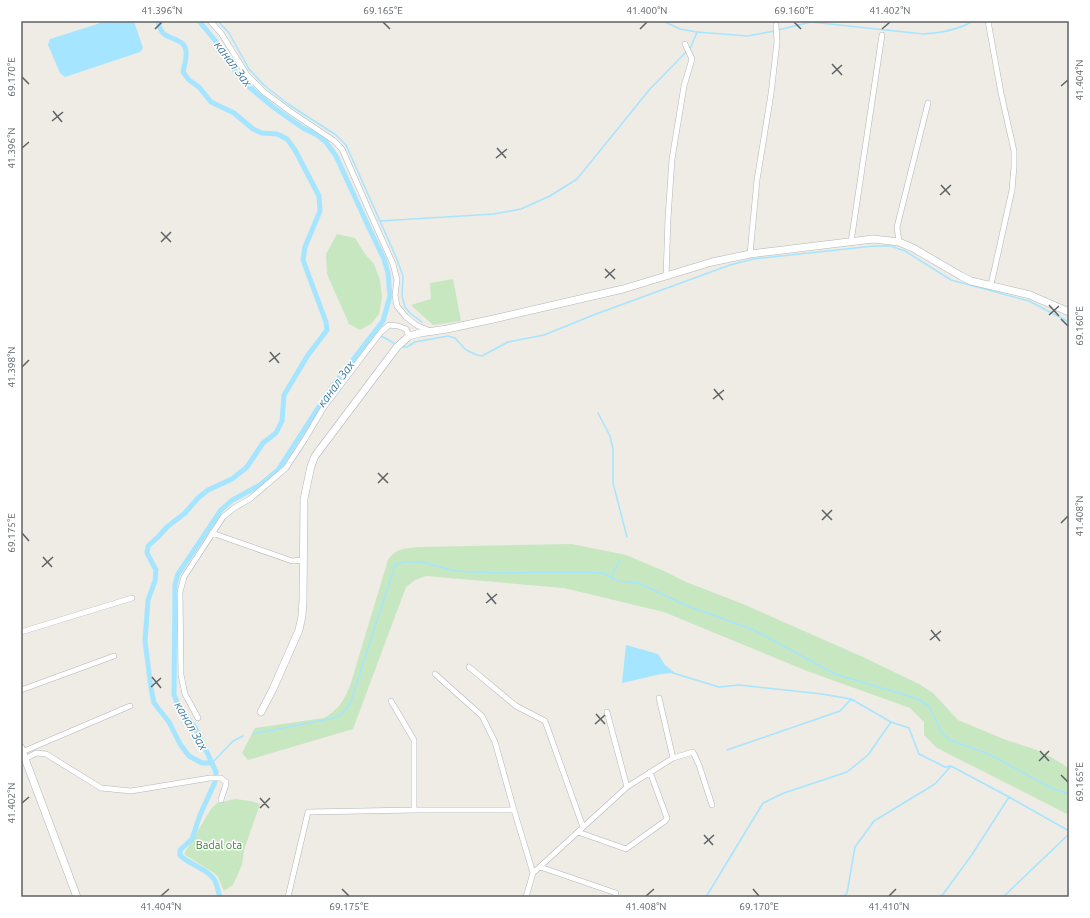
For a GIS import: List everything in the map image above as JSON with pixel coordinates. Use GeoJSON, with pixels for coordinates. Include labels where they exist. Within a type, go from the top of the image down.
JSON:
{"type":"FeatureCollection","features":[{"type":"Feature","properties":{"kind":"main road"},"geometry":{"type":"LineString","coordinates":[[261,712],[273,689],[299,630],[302,616],[304,499],[311,466],[315,456],[407,333],[420,333],[447,329],[506,316],[623,289],[712,262],[750,254],[873,239],[899,242],[913,248],[971,281],[1030,295],[1069,312]]}},
{"type":"Feature","properties":{"kind":"main road"},"geometry":{"type":"LineString","coordinates":[[21,750],[77,897]]}},
{"type":"Feature","properties":{"kind":"street"},"geometry":{"type":"LineString","coordinates":[[210,21],[221,33],[248,75],[264,92],[333,140],[342,149],[393,264],[397,280],[395,295],[398,306],[406,317],[430,331]]}},
{"type":"Feature","properties":{"kind":"street"},"geometry":{"type":"LineString","coordinates":[[988,21],[1001,93],[1014,151],[1012,190],[990,286]]}},
{"type":"Feature","properties":{"kind":"street"},"geometry":{"type":"LineString","coordinates":[[750,254],[757,180],[771,94],[777,42],[776,26]]}},
{"type":"Feature","properties":{"kind":"street"},"geometry":{"type":"LineString","coordinates":[[851,242],[882,35]]}},
{"type":"Feature","properties":{"kind":"street"},"geometry":{"type":"LineString","coordinates":[[666,277],[672,159],[684,86],[692,59],[685,44]]}},
{"type":"Feature","properties":{"kind":"street"},"geometry":{"type":"LineString","coordinates":[[899,242],[897,227],[928,103]]}},
{"type":"Feature","properties":{"kind":"street"},"geometry":{"type":"LineString","coordinates":[[198,718],[185,694],[181,675],[180,592],[184,577],[223,518],[234,508],[250,499],[286,468],[305,440],[324,406],[381,332],[389,325],[398,326],[407,333],[416,324]]}},
{"type":"Feature","properties":{"kind":"street"},"geometry":{"type":"LineString","coordinates":[[212,533],[292,561],[304,560]]}},
{"type":"Feature","properties":{"kind":"street"},"geometry":{"type":"LineString","coordinates":[[21,632],[132,598]]}},
{"type":"Feature","properties":{"kind":"street"},"geometry":{"type":"LineString","coordinates":[[21,690],[114,656]]}},
{"type":"Feature","properties":{"kind":"street"},"geometry":{"type":"LineString","coordinates":[[469,667],[516,706],[546,721],[583,827]]}},
{"type":"Feature","properties":{"kind":"street"},"geometry":{"type":"LineString","coordinates":[[435,674],[482,716],[495,742],[533,873],[526,897]]}},
{"type":"Feature","properties":{"kind":"street"},"geometry":{"type":"LineString","coordinates":[[659,698],[673,758]]}},
{"type":"Feature","properties":{"kind":"street"},"geometry":{"type":"LineString","coordinates":[[391,701],[414,740],[414,810]]}},
{"type":"Feature","properties":{"kind":"street"},"geometry":{"type":"LineString","coordinates":[[21,750],[130,706]]}},
{"type":"Feature","properties":{"kind":"street"},"geometry":{"type":"LineString","coordinates":[[607,712],[627,787]]}},
{"type":"Feature","properties":{"kind":"street"},"geometry":{"type":"LineString","coordinates":[[533,873],[627,787],[673,758],[693,752],[699,765],[712,805]]}},
{"type":"Feature","properties":{"kind":"street"},"geometry":{"type":"LineString","coordinates":[[25,759],[36,753],[46,754],[101,788],[131,791],[210,778],[221,778],[226,782],[226,787],[220,800]]}},
{"type":"Feature","properties":{"kind":"street"},"geometry":{"type":"LineString","coordinates":[[578,832],[626,849],[665,821],[667,818],[650,772]]}},
{"type":"Feature","properties":{"kind":"street"},"geometry":{"type":"LineString","coordinates":[[288,897],[308,812],[514,810]]}},
{"type":"Feature","properties":{"kind":"street"},"geometry":{"type":"LineString","coordinates":[[540,867],[616,893]]}},
{"type":"Feature","properties":{"kind":"green space"},"geometry":{"type":"Polygon","coordinates":[[[337,234],[355,238],[365,254],[374,264],[380,280],[382,297],[379,314],[371,324],[360,330],[349,324],[327,274],[326,254],[337,234]]]}},
{"type":"Feature","properties":{"kind":"green space"},"geometry":{"type":"Polygon","coordinates":[[[453,279],[461,321],[433,325],[411,305],[431,299],[430,283],[453,279]]]}},
{"type":"Feature","properties":{"kind":"green space"},"geometry":{"type":"Polygon","coordinates":[[[571,544],[626,555],[686,582],[743,604],[863,657],[919,684],[933,693],[958,720],[1006,740],[1046,754],[1069,768],[1069,815],[937,748],[924,735],[924,722],[910,708],[807,671],[664,612],[564,588],[426,576],[415,580],[406,587],[353,729],[248,760],[242,753],[255,728],[324,718],[340,705],[350,686],[388,560],[397,551],[418,547],[571,544]]]}},
{"type":"Feature","properties":{"kind":"green space","name":"Badal ota"},"geometry":{"type":"Polygon","coordinates":[[[235,799],[260,804],[244,850],[242,865],[233,885],[224,891],[217,875],[184,854],[211,809],[217,803],[235,799]]]}},
{"type":"Feature","properties":{"kind":"water"},"geometry":{"type":"Polygon","coordinates":[[[107,21],[134,21],[143,48],[140,52],[65,77],[60,73],[48,45],[50,39],[107,21]]]}},
{"type":"Feature","properties":{"kind":"water"},"geometry":{"type":"Polygon","coordinates":[[[626,645],[658,654],[665,665],[675,673],[661,674],[622,683],[626,645]]]}},
{"type":"Feature","properties":{"kind":"waterway"},"geometry":{"type":"LineString","coordinates":[[158,21],[160,29],[163,33],[181,42],[185,48],[186,57],[183,72],[189,80],[199,87],[211,102],[234,113],[253,129],[262,133],[277,134],[287,139],[295,150],[319,196],[320,211],[305,247],[303,260],[326,322],[327,330],[308,355],[284,395],[282,421],[276,433],[263,443],[247,467],[232,479],[208,490],[148,546],[147,553],[156,570],[155,581],[148,600],[145,641],[154,703],[169,722],[180,744],[189,756],[202,763],[212,763]]}},
{"type":"Feature","properties":{"kind":"waterway","name":"канал Зах"},"geometry":{"type":"LineString","coordinates":[[199,21],[223,50],[236,73],[247,85],[273,107],[326,142],[336,156],[384,259],[388,273],[390,296],[383,321],[331,388],[278,470],[260,485],[231,501],[221,510],[178,574],[175,585],[174,695],[179,707],[198,733],[216,772],[215,782],[200,815],[192,839],[180,850],[180,855],[202,869],[214,879],[220,897]]}},
{"type":"Feature","properties":{"kind":"waterway"},"geometry":{"type":"LineString","coordinates":[[218,21],[229,33],[249,69],[264,85],[288,104],[336,135],[346,145],[403,276],[402,296],[405,307],[411,314],[422,322]]}},
{"type":"Feature","properties":{"kind":"waterway"},"geometry":{"type":"LineString","coordinates":[[663,21],[680,29],[697,32],[747,36],[775,31]]}},
{"type":"Feature","properties":{"kind":"waterway"},"geometry":{"type":"LineString","coordinates":[[778,30],[811,22],[923,34],[936,33],[961,27],[973,21]]}},
{"type":"Feature","properties":{"kind":"waterway"},"geometry":{"type":"LineString","coordinates":[[690,49],[697,32]]}},
{"type":"Feature","properties":{"kind":"waterway"},"geometry":{"type":"LineString","coordinates":[[380,221],[494,214],[521,209],[550,196],[577,179],[650,89],[687,51]]}},
{"type":"Feature","properties":{"kind":"waterway"},"geometry":{"type":"LineString","coordinates":[[403,347],[407,347],[415,342],[448,336],[455,338],[466,350],[482,356],[508,342],[544,335],[596,314],[730,265],[753,259],[874,246],[891,246],[905,251],[951,280],[1029,301],[1069,322]]}},
{"type":"Feature","properties":{"kind":"waterway"},"geometry":{"type":"LineString","coordinates":[[374,332],[394,343]]}},
{"type":"Feature","properties":{"kind":"waterway"},"geometry":{"type":"LineString","coordinates":[[598,413],[610,436],[613,449],[613,483],[627,537]]}},
{"type":"Feature","properties":{"kind":"waterway"},"geometry":{"type":"LineString","coordinates":[[611,577],[620,560]]}},
{"type":"Feature","properties":{"kind":"waterway"},"geometry":{"type":"LineString","coordinates":[[253,734],[340,716],[350,704],[395,565],[403,562],[422,562],[455,571],[495,573],[603,573],[618,581],[639,583],[685,605],[754,630],[835,674],[918,699],[929,706],[942,733],[950,740],[991,755],[1051,788],[1069,794]]}},
{"type":"Feature","properties":{"kind":"waterway"},"geometry":{"type":"LineString","coordinates":[[673,673],[719,687],[739,685],[822,694],[851,699],[891,722],[909,728],[919,754],[945,767],[951,766],[1069,831]]}},
{"type":"Feature","properties":{"kind":"waterway"},"geometry":{"type":"LineString","coordinates":[[727,750],[840,711],[851,699]]}},
{"type":"Feature","properties":{"kind":"waterway"},"geometry":{"type":"LineString","coordinates":[[706,897],[763,803],[784,793],[847,772],[868,755],[891,722]]}},
{"type":"Feature","properties":{"kind":"waterway"},"geometry":{"type":"LineString","coordinates":[[212,763],[233,741],[243,736]]}},
{"type":"Feature","properties":{"kind":"waterway"},"geometry":{"type":"LineString","coordinates":[[843,897],[847,893],[855,847],[874,821],[935,784],[951,766]]}},
{"type":"Feature","properties":{"kind":"waterway"},"geometry":{"type":"LineString","coordinates":[[941,897],[971,856],[1009,797]]}},
{"type":"Feature","properties":{"kind":"waterway"},"geometry":{"type":"LineString","coordinates":[[1003,897],[1069,834]]}}]}
